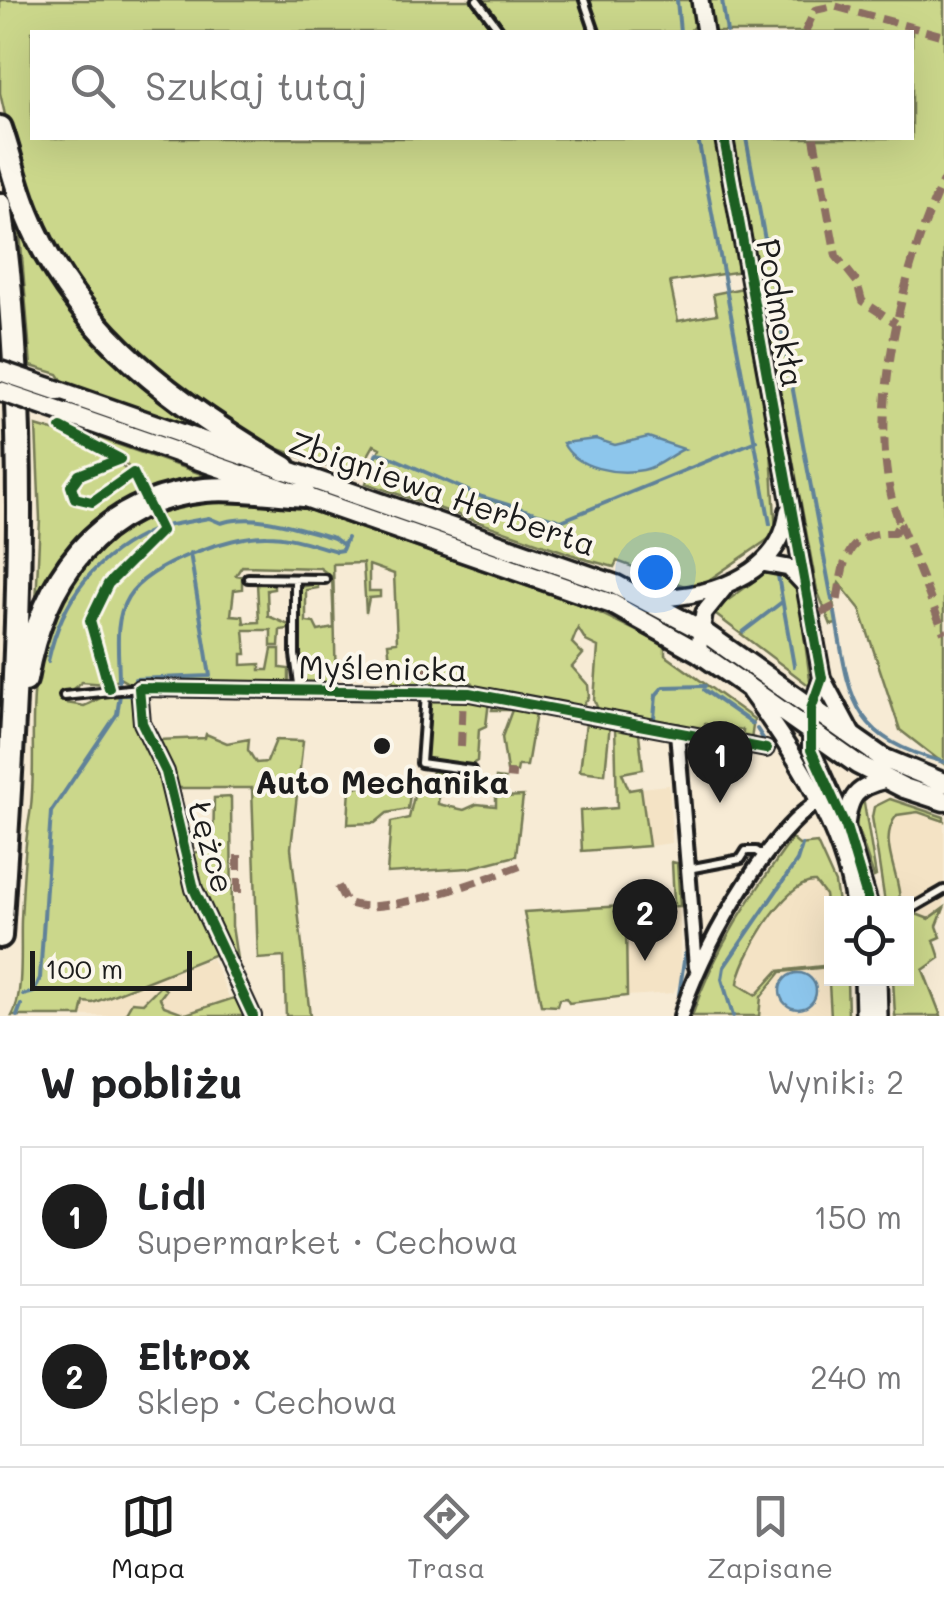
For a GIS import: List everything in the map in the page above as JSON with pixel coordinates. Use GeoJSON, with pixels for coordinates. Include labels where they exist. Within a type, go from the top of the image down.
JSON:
{"type":"FeatureCollection","features":[{"type":"Feature","properties":{"kind":"highway"},"geometry":{"type":"LineString","coordinates":[[0,128],[43,248],[98,327],[152,381],[214,427],[284,468]]}},
{"type":"Feature","properties":{"kind":"highway"},"geometry":{"type":"LineString","coordinates":[[0,205],[18,424],[10,767],[0,936]]}},
{"type":"Feature","properties":{"kind":"highway"},"geometry":{"type":"LineString","coordinates":[[10,767],[41,614],[62,575],[96,537],[142,508],[193,492],[304,496]]}},
{"type":"Feature","properties":{"kind":"main road","name":"Zbigniewa Herberta"},"geometry":{"type":"LineString","coordinates":[[0,370],[585,572],[644,598],[701,630],[857,742],[902,768],[944,782]]}},
{"type":"Feature","properties":{"kind":"main road","name":"Zbigniewa Herberta"},"geometry":{"type":"LineString","coordinates":[[0,391],[579,590],[656,626],[886,780],[944,802]]}},
{"type":"Feature","properties":{"kind":"street"},"geometry":{"type":"LineString","coordinates":[[700,0],[705,30]]}},
{"type":"Feature","properties":{"kind":"street","name":"Podmokła"},"geometry":{"type":"LineString","coordinates":[[724,140],[822,678],[808,731]]}},
{"type":"Feature","properties":{"kind":"street","name":"Podmokła"},"geometry":{"type":"LineString","coordinates":[[644,598],[688,597],[728,584],[762,563],[781,544],[790,497]]}},
{"type":"Feature","properties":{"kind":"street"},"geometry":{"type":"LineString","coordinates":[[762,563],[789,568],[808,592]]}},
{"type":"Feature","properties":{"kind":"street"},"geometry":{"type":"LineString","coordinates":[[698,652],[709,604],[728,584]]}},
{"type":"Feature","properties":{"kind":"street"},"geometry":{"type":"LineString","coordinates":[[822,678],[857,742]]}},
{"type":"Feature","properties":{"kind":"street"},"geometry":{"type":"LineString","coordinates":[[745,685],[780,734],[863,896]]}},
{"type":"Feature","properties":{"kind":"street","name":"Myślenicka"},"geometry":{"type":"LineString","coordinates":[[138,688],[497,696],[766,749]]}},
{"type":"Feature","properties":{"kind":"street","name":"Łężce"},"geometry":{"type":"LineString","coordinates":[[138,688],[142,723],[166,772],[194,889],[253,1016]]}},
{"type":"Feature","properties":{"kind":"street"},"geometry":{"type":"LineString","coordinates":[[808,731],[813,760],[846,827],[864,896]]}},
{"type":"Feature","properties":{"kind":"street"},"geometry":{"type":"LineString","coordinates":[[677,732],[696,970]]}},
{"type":"Feature","properties":{"kind":"street"},"geometry":{"type":"LineString","coordinates":[[846,827],[848,803],[854,793],[886,780]]}},
{"type":"Feature","properties":{"kind":"street"},"geometry":{"type":"LineString","coordinates":[[681,1016],[696,970],[796,818],[816,803]]}},
{"type":"Feature","properties":{"kind":"street"},"geometry":{"type":"LineString","coordinates":[[863,986],[864,1016]]}},
{"type":"Feature","properties":{"kind":"street"},"geometry":{"type":"LineString","coordinates":[[878,986],[879,1016]]}},
{"type":"Feature","properties":{"kind":"lane"},"geometry":{"type":"LineString","coordinates":[[478,0],[500,30]]}},
{"type":"Feature","properties":{"kind":"lane"},"geometry":{"type":"LineString","coordinates":[[584,0],[595,30]]}},
{"type":"Feature","properties":{"kind":"lane"},"geometry":{"type":"LineString","coordinates":[[248,578],[326,579]]}},
{"type":"Feature","properties":{"kind":"lane"},"geometry":{"type":"LineString","coordinates":[[295,578],[295,655],[300,690]]}},
{"type":"Feature","properties":{"kind":"lane","name":"Myślenicka"},"geometry":{"type":"LineString","coordinates":[[64,696],[138,688]]}},
{"type":"Feature","properties":{"kind":"lane"},"geometry":{"type":"LineString","coordinates":[[426,692],[421,763],[471,770]]}},
{"type":"Feature","properties":{"kind":"lane"},"geometry":{"type":"LineString","coordinates":[[687,869],[741,859],[746,851],[756,850],[767,859]]}},
{"type":"Feature","properties":{"kind":"lane"},"geometry":{"type":"LineString","coordinates":[[914,907],[944,890]]}},
{"type":"Feature","properties":{"kind":"shaded area"},"geometry":{"type":"Polygon","coordinates":[[[669,785],[672,843],[649,846],[641,788],[669,785]]]}},
{"type":"Feature","properties":{"kind":"shaded area"},"geometry":{"type":"Polygon","coordinates":[[[913,808],[944,819],[944,915],[914,933],[914,896],[891,896],[885,813],[913,808]]]}},
{"type":"Feature","properties":{"kind":"shaded area"},"geometry":{"type":"Polygon","coordinates":[[[810,858],[826,896],[824,986],[831,986],[831,1016],[759,1016],[760,999],[739,993],[735,969],[810,858]]]}},
{"type":"Feature","properties":{"kind":"shaded area"},"geometry":{"type":"Polygon","coordinates":[[[680,903],[680,981],[673,993],[627,996],[625,908],[680,903]]]}},
{"type":"Feature","properties":{"kind":"shaded area"},"geometry":{"type":"Polygon","coordinates":[[[212,958],[230,999],[181,1016],[81,1016],[83,1002],[93,1002],[212,958]]]}},
{"type":"Feature","properties":{"kind":"green space"},"geometry":{"type":"Polygon","coordinates":[[[0,0],[693,0],[695,25],[691,30],[30,30],[30,140],[716,140],[742,271],[670,282],[678,321],[717,314],[713,294],[743,288],[770,434],[776,534],[703,584],[690,588],[617,561],[614,567],[588,560],[366,483],[380,448],[374,445],[356,477],[271,446],[201,409],[106,322],[70,278],[39,221],[11,141],[0,93],[0,0]]]}},
{"type":"Feature","properties":{"kind":"green space"},"geometry":{"type":"Polygon","coordinates":[[[710,0],[944,0],[944,764],[900,730],[860,609],[839,583],[833,601],[837,624],[831,625],[817,590],[733,140],[914,140],[914,30],[714,30],[710,0]]]}},
{"type":"Feature","properties":{"kind":"green space"},"geometry":{"type":"Polygon","coordinates":[[[18,208],[71,302],[231,442],[64,383],[58,374],[31,366],[18,208]]]}},
{"type":"Feature","properties":{"kind":"green space"},"geometry":{"type":"Polygon","coordinates":[[[36,426],[70,436],[114,459],[70,479],[70,495],[80,505],[94,504],[132,478],[137,480],[143,496],[150,493],[133,470],[68,427],[227,483],[160,495],[36,604],[40,519],[36,426]]]}},
{"type":"Feature","properties":{"kind":"green space"},"geometry":{"type":"Polygon","coordinates":[[[120,464],[128,472],[89,499],[76,496],[74,486],[79,478],[120,464]]]}},
{"type":"Feature","properties":{"kind":"green space"},"geometry":{"type":"Polygon","coordinates":[[[222,498],[300,507],[587,607],[665,645],[665,655],[754,719],[751,740],[742,738],[743,730],[705,724],[703,731],[598,709],[594,700],[598,647],[586,641],[578,628],[572,643],[583,654],[572,667],[588,685],[589,697],[582,706],[479,688],[471,682],[463,687],[393,686],[388,643],[397,642],[394,574],[369,565],[369,591],[380,591],[380,597],[369,598],[366,613],[363,563],[333,564],[336,686],[306,686],[300,658],[299,587],[318,584],[318,588],[306,590],[306,622],[314,623],[318,631],[334,628],[332,577],[320,568],[242,566],[236,575],[242,576],[242,589],[234,590],[231,615],[243,616],[244,623],[259,622],[257,583],[274,583],[274,589],[267,590],[268,616],[289,625],[288,629],[280,630],[279,646],[271,646],[271,630],[244,630],[246,654],[242,654],[242,665],[260,664],[260,670],[268,670],[272,649],[280,649],[280,668],[289,669],[289,685],[130,684],[121,679],[112,683],[91,625],[113,583],[163,537],[158,515],[222,498]]]}},
{"type":"Feature","properties":{"kind":"green space"},"geometry":{"type":"Polygon","coordinates":[[[157,515],[152,519],[157,535],[106,582],[87,621],[105,684],[82,682],[62,697],[67,703],[84,706],[115,692],[135,697],[216,954],[93,1003],[84,1002],[81,1016],[12,1016],[20,984],[24,866],[33,784],[34,700],[42,645],[54,610],[71,580],[92,555],[157,515]]]}},
{"type":"Feature","properties":{"kind":"green space"},"geometry":{"type":"Polygon","coordinates":[[[779,572],[798,590],[811,687],[712,612],[765,573],[779,572]]]}},
{"type":"Feature","properties":{"kind":"green space"},"geometry":{"type":"Polygon","coordinates":[[[452,696],[489,701],[486,726],[479,729],[477,761],[469,766],[430,762],[425,756],[429,701],[452,696]]]}},
{"type":"Feature","properties":{"kind":"green space"},"geometry":{"type":"Polygon","coordinates":[[[495,700],[567,719],[536,713],[527,766],[518,766],[517,772],[507,771],[502,737],[512,710],[492,710],[495,700]]]}},
{"type":"Feature","properties":{"kind":"green space"},"geometry":{"type":"Polygon","coordinates":[[[575,715],[610,723],[605,774],[580,771],[586,723],[574,720],[575,715]]]}},
{"type":"Feature","properties":{"kind":"green space"},"geometry":{"type":"Polygon","coordinates":[[[615,725],[649,731],[639,734],[643,769],[622,773],[629,790],[641,788],[649,846],[582,851],[580,811],[617,808],[615,725]]]}},
{"type":"Feature","properties":{"kind":"green space"},"geometry":{"type":"Polygon","coordinates":[[[154,733],[158,740],[205,738],[206,734],[227,743],[249,739],[248,750],[256,763],[267,762],[276,740],[303,741],[291,848],[310,1016],[286,1016],[284,957],[258,959],[252,788],[176,788],[154,733]]]}},
{"type":"Feature","properties":{"kind":"green space"},"geometry":{"type":"Polygon","coordinates":[[[432,771],[440,772],[438,804],[464,810],[477,804],[496,806],[496,778],[505,779],[503,797],[523,796],[516,856],[469,868],[387,873],[391,822],[409,818],[417,783],[430,784],[432,771]]]}},
{"type":"Feature","properties":{"kind":"green space"},"geometry":{"type":"Polygon","coordinates":[[[350,787],[411,787],[408,809],[387,813],[375,823],[348,824],[350,787]]]}},
{"type":"Feature","properties":{"kind":"green space"},"geometry":{"type":"Polygon","coordinates":[[[231,797],[232,926],[240,979],[199,893],[181,826],[186,825],[191,853],[213,850],[214,798],[231,797]]]}},
{"type":"Feature","properties":{"kind":"green space"},"geometry":{"type":"Polygon","coordinates":[[[863,797],[876,876],[874,877],[851,810],[863,797]]]}},
{"type":"Feature","properties":{"kind":"green space"},"geometry":{"type":"Polygon","coordinates":[[[890,799],[944,817],[944,821],[918,812],[897,815],[891,825],[889,847],[899,896],[884,896],[872,817],[874,807],[890,799]]]}},
{"type":"Feature","properties":{"kind":"green space"},"geometry":{"type":"Polygon","coordinates":[[[792,839],[799,845],[817,843],[837,896],[825,896],[815,882],[790,894],[755,941],[738,984],[756,995],[778,971],[824,967],[781,972],[761,997],[759,1016],[692,1016],[722,946],[792,839]]]}},
{"type":"Feature","properties":{"kind":"green space"},"geometry":{"type":"Polygon","coordinates":[[[672,862],[677,863],[680,906],[652,907],[651,914],[633,915],[626,923],[627,996],[569,1003],[566,998],[559,999],[557,1006],[541,1005],[524,912],[674,903],[672,862]]]}},
{"type":"Feature","properties":{"kind":"green space"},"geometry":{"type":"Polygon","coordinates":[[[944,908],[937,926],[941,937],[934,940],[940,958],[923,970],[941,1016],[895,1016],[893,986],[914,986],[914,916],[929,919],[944,908]]]}},
{"type":"Feature","properties":{"kind":"green space"},"geometry":{"type":"Polygon","coordinates":[[[161,985],[166,990],[160,998],[164,1006],[186,1014],[240,996],[249,1016],[124,1016],[132,1002],[143,1003],[161,985]]]}},
{"type":"Feature","properties":{"kind":"green space"},"geometry":{"type":"Polygon","coordinates":[[[829,986],[847,986],[848,1016],[831,1016],[829,986]]]}},
{"type":"Feature","properties":{"kind":"water"},"geometry":{"type":"Polygon","coordinates":[[[648,437],[684,449],[649,468],[621,472],[577,459],[563,443],[596,439],[615,445],[648,437]]]}},
{"type":"Feature","properties":{"kind":"water"},"geometry":{"type":"Polygon","coordinates":[[[798,973],[811,978],[816,991],[811,1004],[798,1009],[785,1004],[780,991],[785,978],[798,973]]]}},
{"type":"Feature","properties":{"kind":"waterway"},"geometry":{"type":"LineString","coordinates":[[677,0],[680,30]]}},
{"type":"Feature","properties":{"kind":"waterway"},"geometry":{"type":"LineString","coordinates":[[722,0],[727,30]]}},
{"type":"Feature","properties":{"kind":"waterway"},"geometry":{"type":"LineString","coordinates":[[698,140],[770,524]]}},
{"type":"Feature","properties":{"kind":"waterway"},"geometry":{"type":"LineString","coordinates":[[746,140],[832,600]]}},
{"type":"Feature","properties":{"kind":"waterway"},"geometry":{"type":"LineString","coordinates":[[371,468],[377,453],[384,454],[482,497],[561,521],[756,441]]}},
{"type":"Feature","properties":{"kind":"waterway"},"geometry":{"type":"LineString","coordinates":[[165,526],[209,518],[221,523],[263,520],[334,538],[342,544]]}},
{"type":"Feature","properties":{"kind":"waterway"},"geometry":{"type":"LineString","coordinates":[[48,661],[62,617],[84,581],[115,552],[156,529]]}},
{"type":"Feature","properties":{"kind":"waterway"},"geometry":{"type":"LineString","coordinates":[[119,681],[118,638],[123,606],[138,585],[153,573],[232,540],[267,536],[336,551],[342,550],[347,538]]}},
{"type":"Feature","properties":{"kind":"waterway"},"geometry":{"type":"LineString","coordinates":[[135,679],[210,676],[190,553]]}},
{"type":"Feature","properties":{"kind":"waterway"},"geometry":{"type":"LineString","coordinates":[[778,576],[794,666]]}},
{"type":"Feature","properties":{"kind":"waterway"},"geometry":{"type":"LineString","coordinates":[[743,632],[782,602]]}},
{"type":"Feature","properties":{"kind":"waterway"},"geometry":{"type":"LineString","coordinates":[[835,613],[845,669],[860,711],[889,741],[944,762]]}},
{"type":"Feature","properties":{"kind":"waterway"},"geometry":{"type":"LineString","coordinates":[[368,684],[384,684]]}},
{"type":"Feature","properties":{"kind":"waterway"},"geometry":{"type":"LineString","coordinates":[[395,684],[430,684]]}},
{"type":"Feature","properties":{"kind":"waterway"},"geometry":{"type":"LineString","coordinates":[[654,719],[656,695],[663,687],[705,686]]}},
{"type":"Feature","properties":{"kind":"waterway"},"geometry":{"type":"LineString","coordinates":[[704,690],[753,724]]}},
{"type":"Feature","properties":{"kind":"waterway"},"geometry":{"type":"LineString","coordinates":[[23,995],[34,992],[40,978],[51,812],[117,714],[120,695],[131,695]]}},
{"type":"Feature","properties":{"kind":"waterway"},"geometry":{"type":"LineString","coordinates":[[196,695],[223,696]]}},
{"type":"Feature","properties":{"kind":"waterway"},"geometry":{"type":"LineString","coordinates":[[253,696],[283,697]]}},
{"type":"Feature","properties":{"kind":"waterway"},"geometry":{"type":"LineString","coordinates":[[298,698],[332,698]]}},
{"type":"Feature","properties":{"kind":"waterway"},"geometry":{"type":"LineString","coordinates":[[344,698],[375,699]]}},
{"type":"Feature","properties":{"kind":"waterway"},"geometry":{"type":"LineString","coordinates":[[391,699],[401,699]]}},
{"type":"Feature","properties":{"kind":"waterway"},"geometry":{"type":"LineString","coordinates":[[409,699],[419,699]]}},
{"type":"Feature","properties":{"kind":"waterway"},"geometry":{"type":"LineString","coordinates":[[757,729],[766,743]]}},
{"type":"Feature","properties":{"kind":"waterway"},"geometry":{"type":"LineString","coordinates":[[172,774],[176,787]]}},
{"type":"Feature","properties":{"kind":"waterway"},"geometry":{"type":"LineString","coordinates":[[733,1016],[722,979],[724,967],[797,861],[802,845]]}},
{"type":"Feature","properties":{"kind":"waterway"},"geometry":{"type":"LineString","coordinates":[[679,995],[685,954]]}},
{"type":"Feature","properties":{"kind":"waterway"},"geometry":{"type":"LineString","coordinates":[[17,1016],[21,1005]]}},
{"type":"Feature","properties":{"kind":"marked path"},"geometry":{"type":"LineString","coordinates":[[806,30],[815,10],[834,6],[944,36]]}},
{"type":"Feature","properties":{"kind":"marked path"},"geometry":{"type":"LineString","coordinates":[[814,140],[836,256],[857,282],[862,301],[896,323]]}},
{"type":"Feature","properties":{"kind":"marked path"},"geometry":{"type":"LineString","coordinates":[[821,613],[837,605],[844,564],[856,544],[877,534],[894,533],[900,523],[889,486],[885,443],[892,350],[914,257],[944,179]]}},
{"type":"Feature","properties":{"kind":"marked path"},"geometry":{"type":"LineString","coordinates":[[900,523],[944,633]]}},
{"type":"Feature","properties":{"kind":"marked path"},"geometry":{"type":"LineString","coordinates":[[424,668],[432,677],[433,692]]}},
{"type":"Feature","properties":{"kind":"marked path"},"geometry":{"type":"LineString","coordinates":[[461,747],[463,693]]}},
{"type":"Feature","properties":{"kind":"marked path"},"geometry":{"type":"LineString","coordinates":[[506,774],[516,775]]}},
{"type":"Feature","properties":{"kind":"marked path"},"geometry":{"type":"LineString","coordinates":[[238,855],[238,893]]}},
{"type":"Feature","properties":{"kind":"marked path"},"geometry":{"type":"LineString","coordinates":[[338,886],[346,902],[382,906],[432,896],[520,866]]}},
{"type":"Feature","properties":{"kind":"cycle path"},"geometry":{"type":"LineString","coordinates":[[724,140],[822,678],[811,709],[811,750],[846,827],[867,896]]}},
{"type":"Feature","properties":{"kind":"cycle path"},"geometry":{"type":"LineString","coordinates":[[61,428],[120,459],[79,475],[71,486],[75,498],[92,502],[133,473],[161,531],[108,584],[90,621],[109,688]]}},
{"type":"Feature","properties":{"kind":"cycle path"},"geometry":{"type":"LineString","coordinates":[[253,1016],[194,889],[166,772],[142,723],[139,688],[469,693],[766,749]]}},
{"type":"Feature","properties":{"kind":"place","name":"Auto Mechanika"},"geometry":{"type":"Point","coordinates":[382,746]}},
{"type":"Feature","properties":{"kind":"place","name":"Lidl"},"geometry":{"type":"Point","coordinates":[720,803]}},
{"type":"Feature","properties":{"kind":"place","name":"Eltrox"},"geometry":{"type":"Point","coordinates":[645,961]}}]}
